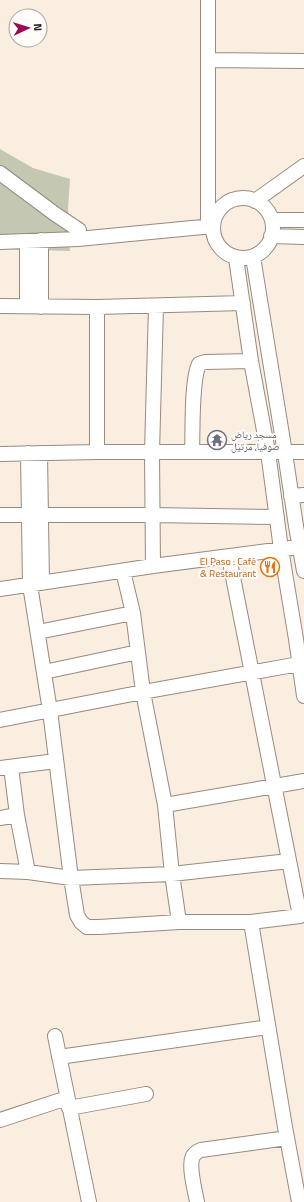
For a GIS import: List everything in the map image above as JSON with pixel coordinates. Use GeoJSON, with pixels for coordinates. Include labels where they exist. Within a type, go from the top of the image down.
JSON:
{"type":"FeatureCollection","features":[{"type":"Feature","properties":{"kind":"street"},"geometry":{"type":"LineString","coordinates":[[208,0],[210,226],[217,244],[223,251],[236,258],[252,257],[262,251],[269,242],[272,232],[272,220],[264,208],[255,201],[244,198],[233,200],[223,206],[210,226]]}},
{"type":"Feature","properties":{"kind":"street"},"geometry":{"type":"LineString","coordinates":[[209,60],[304,61]]}},
{"type":"Feature","properties":{"kind":"street"},"geometry":{"type":"LineString","coordinates":[[255,201],[304,166]]}},
{"type":"Feature","properties":{"kind":"street"},"geometry":{"type":"LineString","coordinates":[[0,173],[79,230]]}},
{"type":"Feature","properties":{"kind":"street"},"geometry":{"type":"LineString","coordinates":[[272,220],[304,220]]}},
{"type":"Feature","properties":{"kind":"street"},"geometry":{"type":"LineString","coordinates":[[0,242],[78,239],[210,226]]}},
{"type":"Feature","properties":{"kind":"street"},"geometry":{"type":"LineString","coordinates":[[271,236],[304,237]]}},
{"type":"Feature","properties":{"kind":"street"},"geometry":{"type":"LineString","coordinates":[[34,306],[41,240]]}},
{"type":"Feature","properties":{"kind":"street"},"geometry":{"type":"LineString","coordinates":[[27,241],[34,306]]}},
{"type":"Feature","properties":{"kind":"street"},"geometry":{"type":"LineString","coordinates":[[252,257],[285,453],[297,496],[300,546],[304,571]]}},
{"type":"Feature","properties":{"kind":"street"},"geometry":{"type":"LineString","coordinates":[[236,258],[251,361],[268,452],[281,549],[304,696]]}},
{"type":"Feature","properties":{"kind":"street"},"geometry":{"type":"LineString","coordinates":[[0,306],[97,307],[243,304]]}},
{"type":"Feature","properties":{"kind":"street"},"geometry":{"type":"LineString","coordinates":[[153,566],[152,452],[156,306]]}},
{"type":"Feature","properties":{"kind":"street"},"geometry":{"type":"LineString","coordinates":[[97,307],[97,452]]}},
{"type":"Feature","properties":{"kind":"street"},"geometry":{"type":"LineString","coordinates":[[192,452],[195,385],[196,373],[199,364],[205,362],[251,361]]}},
{"type":"Feature","properties":{"kind":"street"},"geometry":{"type":"LineString","coordinates":[[0,454],[97,452],[304,452]]}},
{"type":"Feature","properties":{"kind":"street"},"geometry":{"type":"LineString","coordinates":[[34,453],[34,515],[38,632],[50,710],[77,915],[81,922],[87,927],[179,922],[251,922],[302,915],[289,861],[228,557]]}},
{"type":"Feature","properties":{"kind":"street"},"geometry":{"type":"LineString","coordinates":[[0,515],[277,517]]}},
{"type":"Feature","properties":{"kind":"street"},"geometry":{"type":"LineString","coordinates":[[0,589],[300,546]]}},
{"type":"Feature","properties":{"kind":"street"},"geometry":{"type":"LineString","coordinates":[[123,571],[133,613],[143,692],[165,805],[172,874],[179,922]]}},
{"type":"Feature","properties":{"kind":"street"},"geometry":{"type":"LineString","coordinates":[[38,632],[133,613]]}},
{"type":"Feature","properties":{"kind":"street"},"geometry":{"type":"LineString","coordinates":[[44,672],[138,652]]}},
{"type":"Feature","properties":{"kind":"street"},"geometry":{"type":"LineString","coordinates":[[0,719],[299,664]]}},
{"type":"Feature","properties":{"kind":"street"},"geometry":{"type":"LineString","coordinates":[[28,872],[6,768],[56,761]]}},
{"type":"Feature","properties":{"kind":"street"},"geometry":{"type":"LineString","coordinates":[[165,805],[304,781]]}},
{"type":"Feature","properties":{"kind":"street"},"geometry":{"type":"LineString","coordinates":[[0,818],[17,815]]}},
{"type":"Feature","properties":{"kind":"street"},"geometry":{"type":"LineString","coordinates":[[0,871],[28,872],[71,878],[172,874],[289,861]]}},
{"type":"Feature","properties":{"kind":"street"},"geometry":{"type":"LineString","coordinates":[[251,922],[299,1202]]}},
{"type":"Feature","properties":{"kind":"street"},"geometry":{"type":"LineString","coordinates":[[59,1057],[268,1027]]}},
{"type":"Feature","properties":{"kind":"street"},"geometry":{"type":"LineString","coordinates":[[55,1036],[89,1202]]}},
{"type":"Feature","properties":{"kind":"street"},"geometry":{"type":"LineString","coordinates":[[0,1120],[68,1103],[146,1094]]}},
{"type":"Feature","properties":{"kind":"street"},"geometry":{"type":"LineString","coordinates":[[197,1202],[192,1170],[193,1157],[196,1153],[201,1150],[287,1138]]}},
{"type":"Feature","properties":{"kind":"green space"},"geometry":{"type":"Polygon","coordinates":[[[0,149],[33,168],[70,179],[68,208],[70,251],[0,249],[0,149]]]}},
{"type":"Feature","properties":{"kind":"place","name":"مسجد رياض صوفيا، مرتیل"},"geometry":{"type":"Point","coordinates":[217,440]}},
{"type":"Feature","properties":{"kind":"place","name":"El Paso : Café & Restaurant"},"geometry":{"type":"Point","coordinates":[270,567]}}]}
